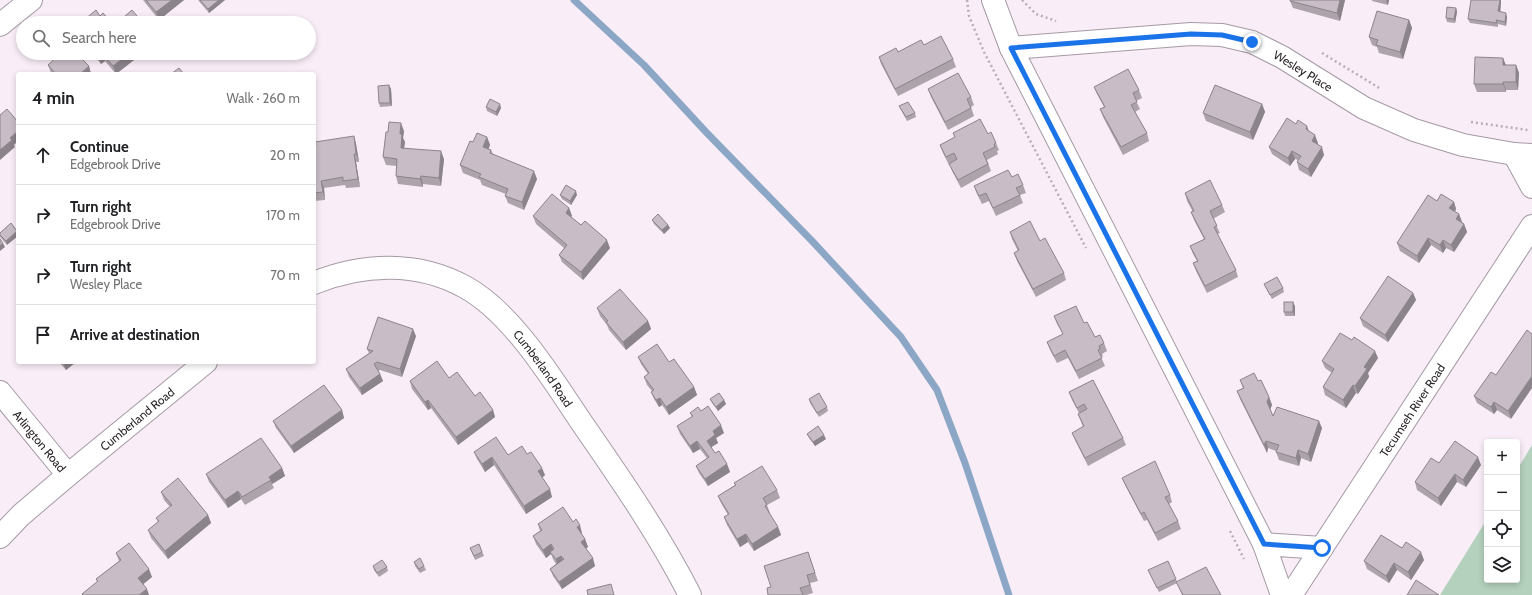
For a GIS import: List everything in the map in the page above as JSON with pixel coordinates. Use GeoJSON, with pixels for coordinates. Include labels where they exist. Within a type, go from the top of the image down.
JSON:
{"type":"FeatureCollection","features":[{"type":"Feature","properties":{"kind":"street"},"geometry":{"type":"LineString","coordinates":[[0,25],[31,0]]}},
{"type":"Feature","properties":{"kind":"street"},"geometry":{"type":"LineString","coordinates":[[993,0],[1011,48],[1264,544],[1282,595]]}},
{"type":"Feature","properties":{"kind":"street","name":"Wesley Place"},"geometry":{"type":"LineString","coordinates":[[1011,48],[1191,34],[1222,35],[1252,42],[1282,57],[1364,108],[1414,130],[1463,145],[1523,154],[1532,187]]}},
{"type":"Feature","properties":{"kind":"street","name":"Tecumseh River Road"},"geometry":{"type":"LineString","coordinates":[[1291,595],[1532,226]]}},
{"type":"Feature","properties":{"kind":"street","name":"Cumberland Road"},"geometry":{"type":"LineString","coordinates":[[316,281],[337,274],[369,268],[406,268],[439,276],[466,288],[490,305],[516,332],[553,381],[644,514],[690,595]]}},
{"type":"Feature","properties":{"kind":"street","name":"Cumberland Road"},"geometry":{"type":"LineString","coordinates":[[68,475],[204,364]]}},
{"type":"Feature","properties":{"kind":"street","name":"Arlington Road"},"geometry":{"type":"LineString","coordinates":[[0,392],[68,475],[21,515],[0,537]]}},
{"type":"Feature","properties":{"kind":"street"},"geometry":{"type":"LineString","coordinates":[[1264,544],[1322,548]]}},
{"type":"Feature","properties":{"kind":"green space"},"geometry":{"type":"Polygon","coordinates":[[[1532,445],[1532,595],[1440,595],[1484,524],[1484,583],[1520,583],[1520,465],[1532,445]]]}},
{"type":"Feature","properties":{"kind":"building"},"geometry":{"type":"Polygon","coordinates":[[[146,0],[172,0],[156,12],[146,0]]]}},
{"type":"Feature","properties":{"kind":"building"},"geometry":{"type":"Polygon","coordinates":[[[200,0],[219,0],[208,9],[200,0]]]}},
{"type":"Feature","properties":{"kind":"building"},"geometry":{"type":"Polygon","coordinates":[[[1290,0],[1340,0],[1337,13],[1290,0]]]}},
{"type":"Feature","properties":{"kind":"building"},"geometry":{"type":"Polygon","coordinates":[[[1471,0],[1500,0],[1498,11],[1506,13],[1505,22],[1496,20],[1497,23],[1468,19],[1471,0]]]}},
{"type":"Feature","properties":{"kind":"building"},"geometry":{"type":"Polygon","coordinates":[[[1447,7],[1456,8],[1454,19],[1446,18],[1447,7]]]}},
{"type":"Feature","properties":{"kind":"building"},"geometry":{"type":"Polygon","coordinates":[[[96,10],[100,16],[89,16],[96,10]]]}},
{"type":"Feature","properties":{"kind":"building"},"geometry":{"type":"Polygon","coordinates":[[[132,10],[137,16],[125,16],[132,10]]]}},
{"type":"Feature","properties":{"kind":"building"},"geometry":{"type":"Polygon","coordinates":[[[1377,11],[1409,20],[1400,52],[1376,45],[1378,40],[1369,37],[1377,11]]]}},
{"type":"Feature","properties":{"kind":"building"},"geometry":{"type":"Polygon","coordinates":[[[941,36],[953,59],[895,89],[879,57],[896,48],[898,52],[921,40],[924,45],[941,36]]]}},
{"type":"Feature","properties":{"kind":"building"},"geometry":{"type":"Polygon","coordinates":[[[1475,57],[1503,58],[1503,65],[1516,65],[1516,82],[1503,82],[1503,84],[1474,84],[1475,57]]]}},
{"type":"Feature","properties":{"kind":"building"},"geometry":{"type":"Polygon","coordinates":[[[53,60],[83,60],[89,66],[82,72],[54,72],[48,65],[53,60]]]}},
{"type":"Feature","properties":{"kind":"building"},"geometry":{"type":"Polygon","coordinates":[[[108,60],[121,60],[113,66],[108,60]]]}},
{"type":"Feature","properties":{"kind":"building"},"geometry":{"type":"Polygon","coordinates":[[[179,68],[182,72],[174,72],[179,68]]]}},
{"type":"Feature","properties":{"kind":"building"},"geometry":{"type":"Polygon","coordinates":[[[1128,69],[1139,90],[1133,93],[1137,102],[1131,105],[1147,133],[1121,147],[1100,109],[1105,107],[1094,87],[1128,69]]]}},
{"type":"Feature","properties":{"kind":"building"},"geometry":{"type":"Polygon","coordinates":[[[958,73],[971,97],[967,99],[971,108],[945,122],[928,89],[958,73]]]}},
{"type":"Feature","properties":{"kind":"building"},"geometry":{"type":"Polygon","coordinates":[[[389,85],[390,103],[379,103],[378,86],[389,85]]]}},
{"type":"Feature","properties":{"kind":"building"},"geometry":{"type":"Polygon","coordinates":[[[1215,85],[1262,104],[1250,132],[1203,113],[1215,85]]]}},
{"type":"Feature","properties":{"kind":"building"},"geometry":{"type":"Polygon","coordinates":[[[490,99],[500,104],[496,112],[486,107],[490,99]]]}},
{"type":"Feature","properties":{"kind":"building"},"geometry":{"type":"Polygon","coordinates":[[[908,102],[915,113],[906,117],[899,106],[908,102]]]}},
{"type":"Feature","properties":{"kind":"building"},"geometry":{"type":"Polygon","coordinates":[[[7,109],[16,120],[16,133],[10,138],[12,140],[0,150],[0,115],[7,109]]]}},
{"type":"Feature","properties":{"kind":"building"},"geometry":{"type":"Polygon","coordinates":[[[1287,118],[1296,124],[1298,120],[1307,126],[1306,129],[1315,135],[1312,141],[1322,147],[1308,169],[1297,162],[1301,156],[1292,151],[1288,158],[1269,147],[1287,118]]]}},
{"type":"Feature","properties":{"kind":"building"},"geometry":{"type":"Polygon","coordinates":[[[980,119],[988,134],[991,132],[996,143],[994,144],[995,147],[983,153],[988,164],[958,180],[949,164],[957,159],[954,153],[946,157],[940,145],[955,137],[953,133],[980,119]]]}},
{"type":"Feature","properties":{"kind":"building"},"geometry":{"type":"Polygon","coordinates":[[[389,122],[401,123],[401,148],[441,151],[439,178],[421,176],[420,179],[396,176],[397,159],[383,157],[386,132],[388,132],[389,122]]]}},
{"type":"Feature","properties":{"kind":"building"},"geometry":{"type":"Polygon","coordinates":[[[477,133],[487,137],[483,147],[491,150],[490,153],[534,171],[522,202],[505,196],[508,189],[479,177],[481,174],[460,165],[470,141],[473,142],[477,133]]]}},
{"type":"Feature","properties":{"kind":"building"},"geometry":{"type":"Polygon","coordinates":[[[354,136],[356,154],[354,154],[358,179],[343,181],[343,177],[321,181],[323,192],[316,193],[316,142],[354,136]]]}},
{"type":"Feature","properties":{"kind":"building"},"geometry":{"type":"Polygon","coordinates":[[[1008,170],[1012,177],[1018,174],[1023,185],[1016,188],[1020,195],[993,208],[986,193],[979,196],[974,186],[1008,170]]]}},
{"type":"Feature","properties":{"kind":"building"},"geometry":{"type":"Polygon","coordinates":[[[1210,180],[1222,205],[1210,211],[1217,226],[1214,227],[1236,270],[1205,286],[1193,263],[1198,261],[1190,246],[1205,239],[1191,212],[1194,211],[1185,193],[1210,180]]]}},
{"type":"Feature","properties":{"kind":"building"},"geometry":{"type":"Polygon","coordinates":[[[566,185],[576,191],[570,201],[560,195],[566,185]]]}},
{"type":"Feature","properties":{"kind":"building"},"geometry":{"type":"Polygon","coordinates":[[[552,194],[569,208],[566,213],[581,225],[585,221],[607,240],[581,272],[559,255],[567,245],[533,216],[552,194]]]}},
{"type":"Feature","properties":{"kind":"building"},"geometry":{"type":"Polygon","coordinates":[[[1441,194],[1454,202],[1449,208],[1459,214],[1456,219],[1464,224],[1451,245],[1443,240],[1440,245],[1428,238],[1417,256],[1397,243],[1428,195],[1437,201],[1441,194]]]}},
{"type":"Feature","properties":{"kind":"building"},"geometry":{"type":"Polygon","coordinates":[[[658,214],[668,225],[662,230],[652,220],[658,214]]]}},
{"type":"Feature","properties":{"kind":"building"},"geometry":{"type":"Polygon","coordinates":[[[1030,221],[1040,241],[1045,238],[1064,273],[1033,289],[1014,253],[1019,250],[1010,232],[1030,221]]]}},
{"type":"Feature","properties":{"kind":"building"},"geometry":{"type":"Polygon","coordinates":[[[11,223],[16,230],[16,232],[6,241],[0,233],[11,223]]]}},
{"type":"Feature","properties":{"kind":"building"},"geometry":{"type":"Polygon","coordinates":[[[0,239],[3,243],[0,246],[0,239]]]}},
{"type":"Feature","properties":{"kind":"building"},"geometry":{"type":"Polygon","coordinates":[[[1388,276],[1413,293],[1385,335],[1360,318],[1388,276]]]}},
{"type":"Feature","properties":{"kind":"building"},"geometry":{"type":"Polygon","coordinates":[[[1277,277],[1283,288],[1270,295],[1264,284],[1277,277]]]}},
{"type":"Feature","properties":{"kind":"building"},"geometry":{"type":"Polygon","coordinates":[[[620,289],[648,321],[623,342],[606,322],[608,321],[597,308],[620,289]]]}},
{"type":"Feature","properties":{"kind":"building"},"geometry":{"type":"Polygon","coordinates":[[[1284,302],[1293,302],[1293,312],[1284,312],[1284,302]]]}},
{"type":"Feature","properties":{"kind":"building"},"geometry":{"type":"Polygon","coordinates":[[[1076,306],[1084,323],[1087,322],[1095,337],[1100,335],[1104,343],[1099,346],[1100,349],[1098,350],[1102,358],[1076,371],[1065,350],[1054,356],[1047,342],[1063,334],[1054,316],[1076,306]]]}},
{"type":"Feature","properties":{"kind":"building"},"geometry":{"type":"Polygon","coordinates":[[[378,317],[413,329],[400,369],[377,362],[374,364],[380,374],[360,388],[346,369],[373,351],[367,349],[378,317]]]}},
{"type":"Feature","properties":{"kind":"building"},"geometry":{"type":"Polygon","coordinates":[[[1527,330],[1532,334],[1532,376],[1508,411],[1494,402],[1491,407],[1474,396],[1491,372],[1496,375],[1527,330]]]}},
{"type":"Feature","properties":{"kind":"building"},"geometry":{"type":"Polygon","coordinates":[[[1340,333],[1352,340],[1354,337],[1375,351],[1364,367],[1367,369],[1355,386],[1353,385],[1343,400],[1323,387],[1334,369],[1322,361],[1340,333]]]}},
{"type":"Feature","properties":{"kind":"building"},"geometry":{"type":"Polygon","coordinates":[[[657,344],[669,362],[674,359],[694,387],[666,407],[660,398],[656,400],[651,392],[654,390],[644,377],[649,373],[638,357],[657,344]]]}},
{"type":"Feature","properties":{"kind":"building"},"geometry":{"type":"Polygon","coordinates":[[[437,361],[449,378],[457,372],[475,396],[480,392],[493,410],[456,437],[428,400],[425,402],[410,381],[437,361]]]}},
{"type":"Feature","properties":{"kind":"building"},"geometry":{"type":"Polygon","coordinates":[[[1254,373],[1258,381],[1261,380],[1269,397],[1267,402],[1273,416],[1277,407],[1319,421],[1308,454],[1298,450],[1296,458],[1276,452],[1279,445],[1266,441],[1264,445],[1237,391],[1244,388],[1240,380],[1254,373]]]}},
{"type":"Feature","properties":{"kind":"building"},"geometry":{"type":"Polygon","coordinates":[[[1093,380],[1123,438],[1085,458],[1072,433],[1084,426],[1078,414],[1087,409],[1084,404],[1077,408],[1069,392],[1093,380]]]}},
{"type":"Feature","properties":{"kind":"building"},"geometry":{"type":"Polygon","coordinates":[[[324,385],[342,410],[291,446],[273,421],[324,385]]]}},
{"type":"Feature","properties":{"kind":"building"},"geometry":{"type":"Polygon","coordinates":[[[719,393],[724,400],[716,407],[710,399],[719,393]]]}},
{"type":"Feature","properties":{"kind":"building"},"geometry":{"type":"Polygon","coordinates":[[[819,393],[827,407],[817,413],[809,399],[819,393]]]}},
{"type":"Feature","properties":{"kind":"building"},"geometry":{"type":"Polygon","coordinates":[[[708,406],[721,425],[713,431],[715,435],[707,441],[715,453],[719,451],[727,464],[705,479],[696,466],[709,457],[697,441],[690,446],[677,426],[693,416],[690,413],[698,407],[701,411],[708,406]]]}},
{"type":"Feature","properties":{"kind":"building"},"geometry":{"type":"Polygon","coordinates":[[[818,426],[824,435],[813,442],[807,434],[818,426]]]}},
{"type":"Feature","properties":{"kind":"building"},"geometry":{"type":"Polygon","coordinates":[[[496,437],[508,455],[522,446],[527,454],[531,452],[542,468],[538,471],[550,489],[524,506],[492,457],[482,464],[474,452],[496,437]]]}},
{"type":"Feature","properties":{"kind":"building"},"geometry":{"type":"Polygon","coordinates":[[[261,438],[282,468],[269,477],[271,480],[242,497],[238,491],[225,500],[206,474],[261,438]]]}},
{"type":"Feature","properties":{"kind":"building"},"geometry":{"type":"Polygon","coordinates":[[[1455,441],[1478,457],[1463,480],[1455,474],[1438,498],[1415,482],[1431,458],[1439,463],[1455,441]]]}},
{"type":"Feature","properties":{"kind":"building"},"geometry":{"type":"Polygon","coordinates":[[[1155,461],[1170,495],[1165,497],[1178,521],[1155,533],[1144,512],[1141,514],[1122,478],[1155,461]]]}},
{"type":"Feature","properties":{"kind":"building"},"geometry":{"type":"Polygon","coordinates":[[[762,466],[777,490],[763,498],[767,505],[765,506],[778,527],[752,544],[746,534],[737,539],[724,517],[729,514],[718,496],[736,485],[734,483],[762,466]]]}},
{"type":"Feature","properties":{"kind":"building"},"geometry":{"type":"Polygon","coordinates":[[[178,478],[208,515],[165,551],[148,530],[159,521],[156,518],[172,505],[161,492],[178,478]]]}},
{"type":"Feature","properties":{"kind":"building"},"geometry":{"type":"Polygon","coordinates":[[[563,507],[573,522],[576,519],[580,525],[577,527],[585,539],[581,542],[593,558],[559,582],[550,569],[564,559],[561,556],[556,559],[550,552],[554,549],[551,544],[543,550],[533,536],[542,530],[538,524],[563,507]]]}},
{"type":"Feature","properties":{"kind":"building"},"geometry":{"type":"Polygon","coordinates":[[[1381,535],[1402,548],[1406,542],[1421,552],[1408,572],[1394,563],[1386,576],[1364,561],[1381,535]]]}},
{"type":"Feature","properties":{"kind":"building"},"geometry":{"type":"Polygon","coordinates":[[[129,543],[149,569],[138,578],[147,589],[139,595],[83,595],[82,594],[98,581],[96,579],[121,560],[116,553],[129,543]]]}},
{"type":"Feature","properties":{"kind":"building"},"geometry":{"type":"Polygon","coordinates":[[[479,544],[482,552],[474,556],[470,548],[479,544]]]}},
{"type":"Feature","properties":{"kind":"building"},"geometry":{"type":"Polygon","coordinates":[[[808,552],[815,573],[807,575],[810,585],[800,588],[803,595],[768,595],[767,588],[771,587],[764,566],[808,552]]]}},
{"type":"Feature","properties":{"kind":"building"},"geometry":{"type":"Polygon","coordinates":[[[420,558],[424,566],[419,569],[414,562],[420,558]]]}},
{"type":"Feature","properties":{"kind":"building"},"geometry":{"type":"Polygon","coordinates":[[[382,560],[387,567],[377,573],[373,566],[382,560]]]}},
{"type":"Feature","properties":{"kind":"building"},"geometry":{"type":"Polygon","coordinates":[[[1168,561],[1176,579],[1157,588],[1148,570],[1168,561]]]}},
{"type":"Feature","properties":{"kind":"building"},"geometry":{"type":"Polygon","coordinates":[[[1206,567],[1221,595],[1183,595],[1176,582],[1206,567]]]}},
{"type":"Feature","properties":{"kind":"building"},"geometry":{"type":"Polygon","coordinates":[[[1416,580],[1439,595],[1407,595],[1416,580]]]}},
{"type":"Feature","properties":{"kind":"building"},"geometry":{"type":"Polygon","coordinates":[[[611,584],[614,595],[588,595],[587,590],[611,584]]]}},
{"type":"Feature","properties":{"kind":"waterway"},"geometry":{"type":"LineString","coordinates":[[574,0],[644,65],[706,132],[813,242],[901,337],[937,390],[965,463],[1009,595]]}},
{"type":"Feature","properties":{"kind":"route"},"geometry":{"type":"LineString","coordinates":[[1252,42],[1222,35],[1191,34],[1011,48],[1264,544],[1322,548]]}}]}
